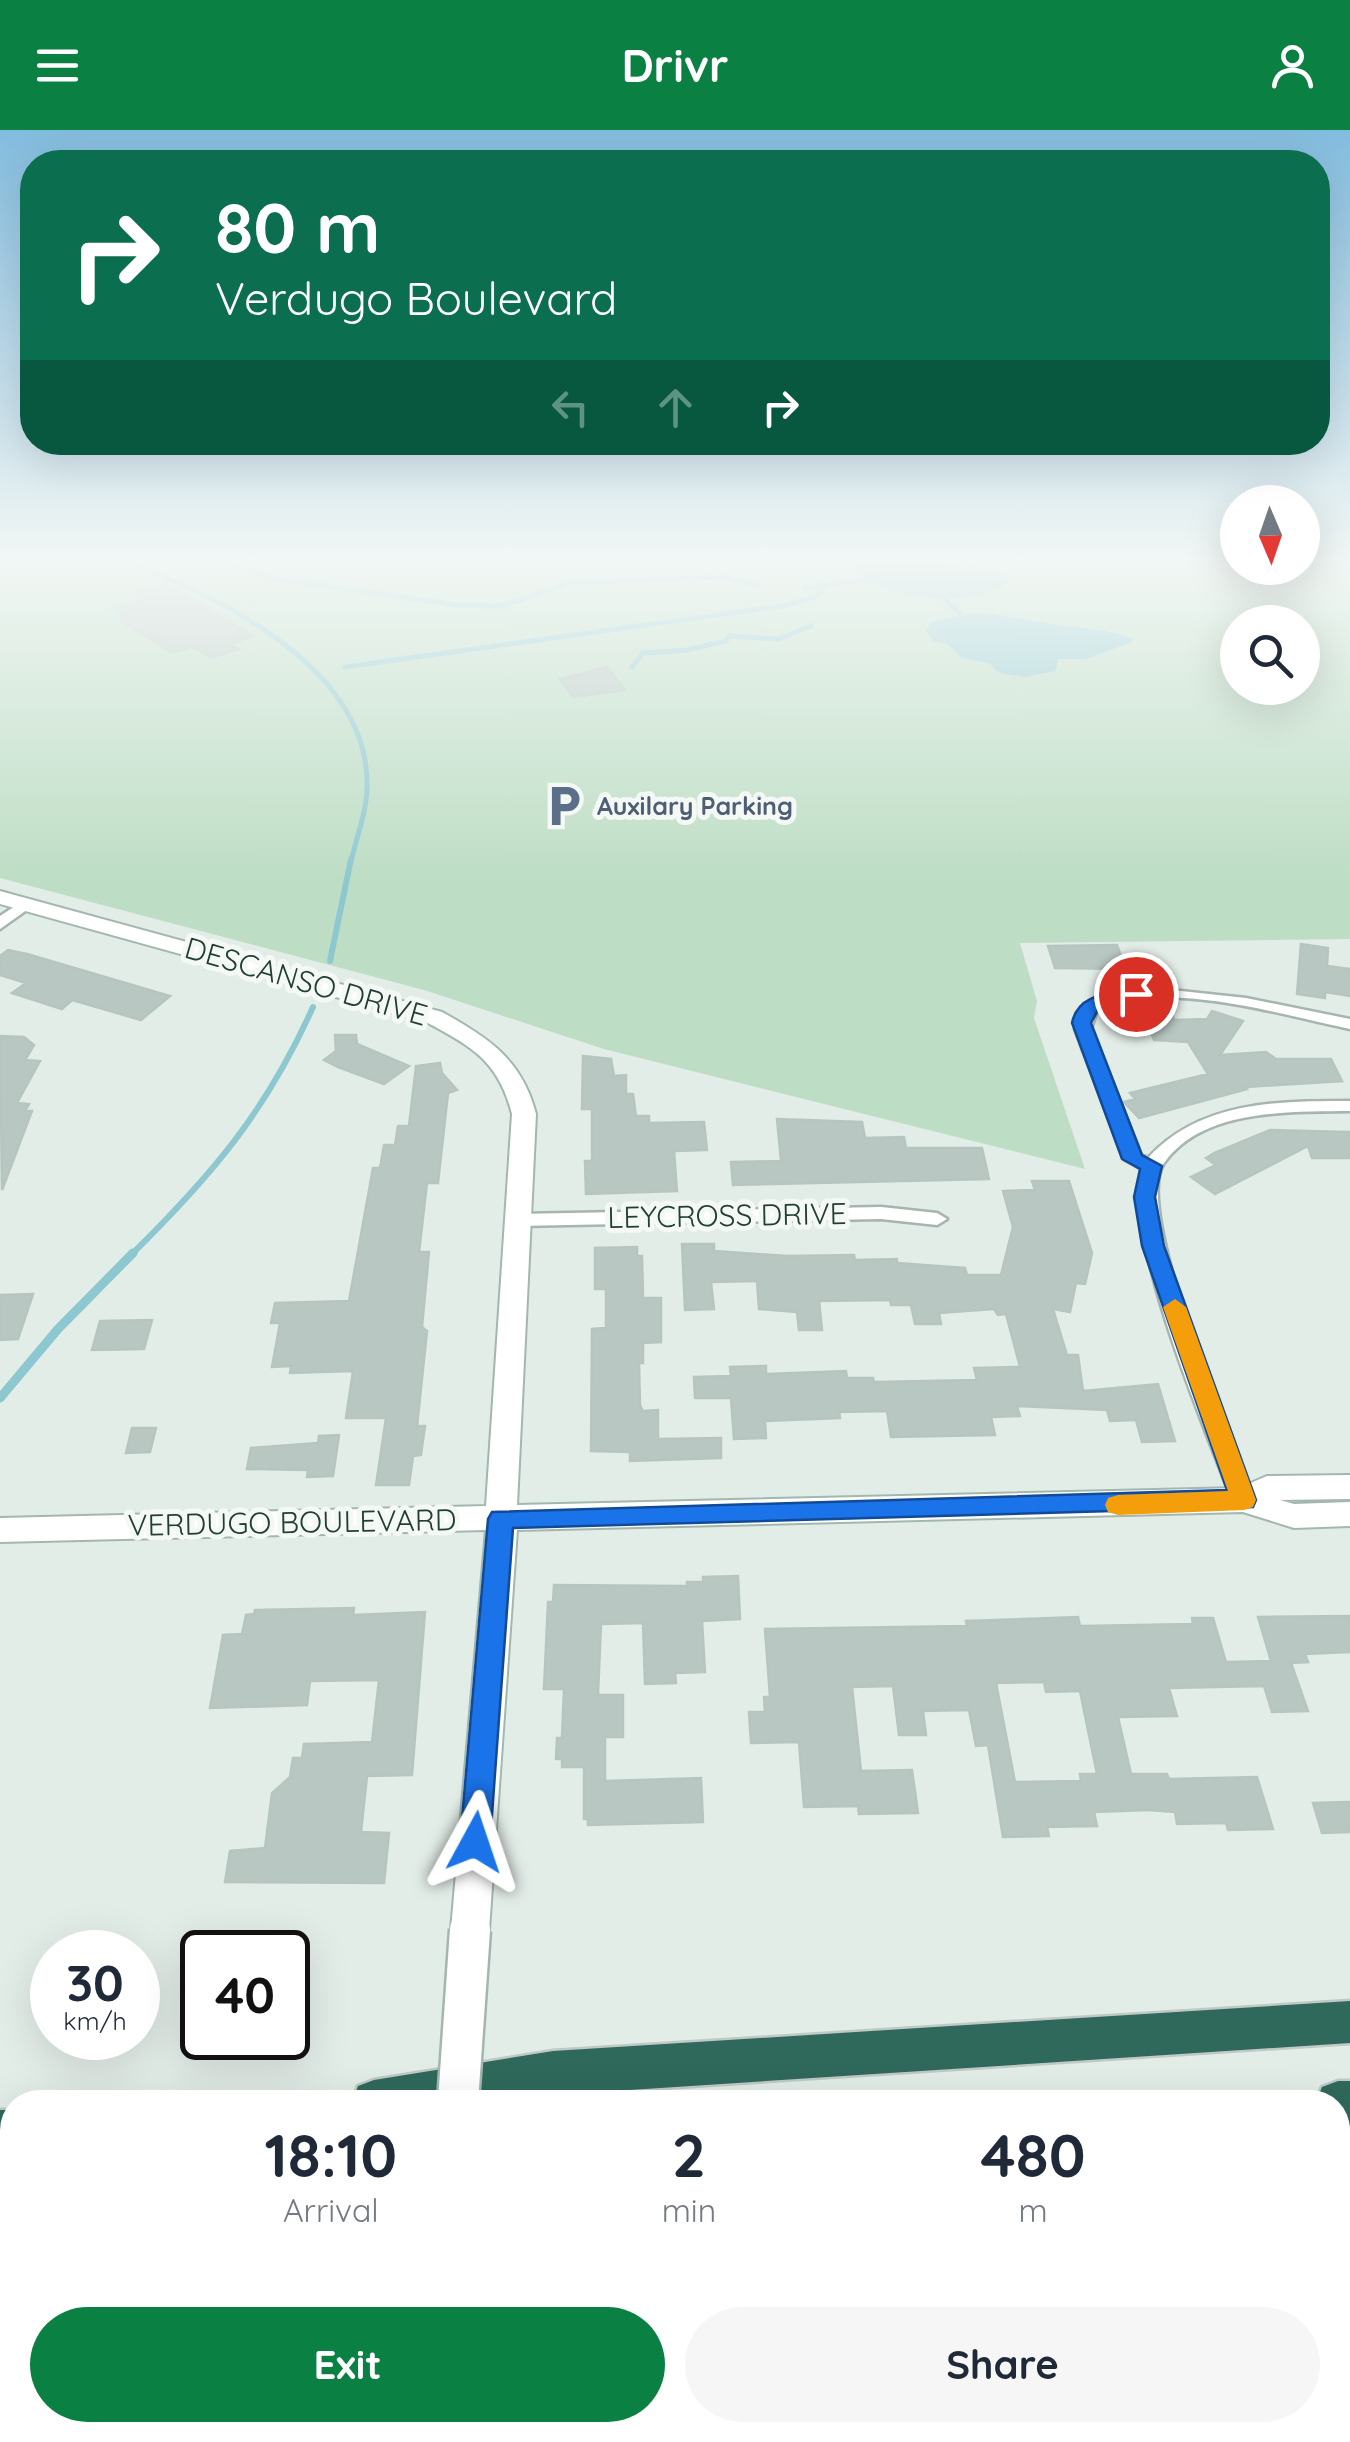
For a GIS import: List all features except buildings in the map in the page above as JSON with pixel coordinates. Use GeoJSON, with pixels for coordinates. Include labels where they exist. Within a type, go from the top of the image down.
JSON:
{"type":"FeatureCollection","features":[{"type":"Feature","properties":{"kind":"highway"},"geometry":{"type":"LineString","coordinates":[[451,2090],[553,2074],[1350,2022]]}},
{"type":"Feature","properties":{"kind":"street"},"geometry":{"type":"LineString","coordinates":[[0,924],[13,900]]}},
{"type":"Feature","properties":{"kind":"street","name":"DESCANSO DRIVE"},"geometry":{"type":"LineString","coordinates":[[13,900],[434,1017],[491,1050],[519,1086],[524,1114],[501,1519],[459,2090]]}},
{"type":"Feature","properties":{"kind":"street"},"geometry":{"type":"LineString","coordinates":[[1152,1166],[1133,1159],[1083,1029],[1084,1012],[1089,1006],[1114,996],[1191,994],[1350,1024]]}},
{"type":"Feature","properties":{"kind":"street"},"geometry":{"type":"LineString","coordinates":[[1244,1500],[1153,1246],[1144,1197],[1152,1166],[1192,1132],[1224,1119],[1266,1108],[1350,1106]]}},
{"type":"Feature","properties":{"kind":"street","name":"LEYCROSS DRIVE"},"geometry":{"type":"LineString","coordinates":[[517,1220],[881,1213],[937,1219]]}},
{"type":"Feature","properties":{"kind":"street","name":"VERDUGO BOULEVARD"},"geometry":{"type":"LineString","coordinates":[[1244,1500],[1267,1488],[1350,1486]]}},
{"type":"Feature","properties":{"kind":"street","name":"VERDUGO BOULEVARD"},"geometry":{"type":"LineString","coordinates":[[0,1530],[1244,1500],[1294,1516],[1350,1514]]}},
{"type":"Feature","properties":{"kind":"green space"},"geometry":{"type":"Polygon","coordinates":[[[0,668],[1220,668],[1220,705],[1320,705],[1320,668],[1350,668],[1350,939],[1020,943],[1037,1001],[1034,1018],[1085,1169],[604,1049],[424,990],[0,878],[0,668]]]}},
{"type":"Feature","properties":{"kind":"water"},"geometry":{"type":"Polygon","coordinates":[[[994,668],[1057,668],[1025,677],[999,673],[994,668]]]}},
{"type":"Feature","properties":{"kind":"waterway"},"geometry":{"type":"LineString","coordinates":[[311,668],[343,706],[361,744],[367,787],[351,862]]}},
{"type":"Feature","properties":{"kind":"waterway"},"geometry":{"type":"LineString","coordinates":[[330,961],[351,859]]}},
{"type":"Feature","properties":{"kind":"waterway"},"geometry":{"type":"LineString","coordinates":[[131,1255],[235,1140],[276,1079],[313,1007]]}},
{"type":"Feature","properties":{"kind":"waterway"},"geometry":{"type":"LineString","coordinates":[[0,1398],[58,1329],[133,1253]]}},
{"type":"Feature","properties":{"kind":"slow traffic"},"geometry":{"type":"LineString","coordinates":[[1118,1505],[1244,1500],[1175,1307]]}},
{"type":"Feature","properties":{"kind":"place","name":"Auxilary Parking"},"geometry":{"type":"Point","coordinates":[564,806]}},
{"type":"Feature","properties":{"kind":"route"},"geometry":{"type":"LineString","coordinates":[[475,1842],[501,1519],[1244,1500],[1153,1246],[1144,1197],[1152,1166],[1133,1159],[1082,1023],[1084,1012],[1093,1003],[1136,994]]}}]}
